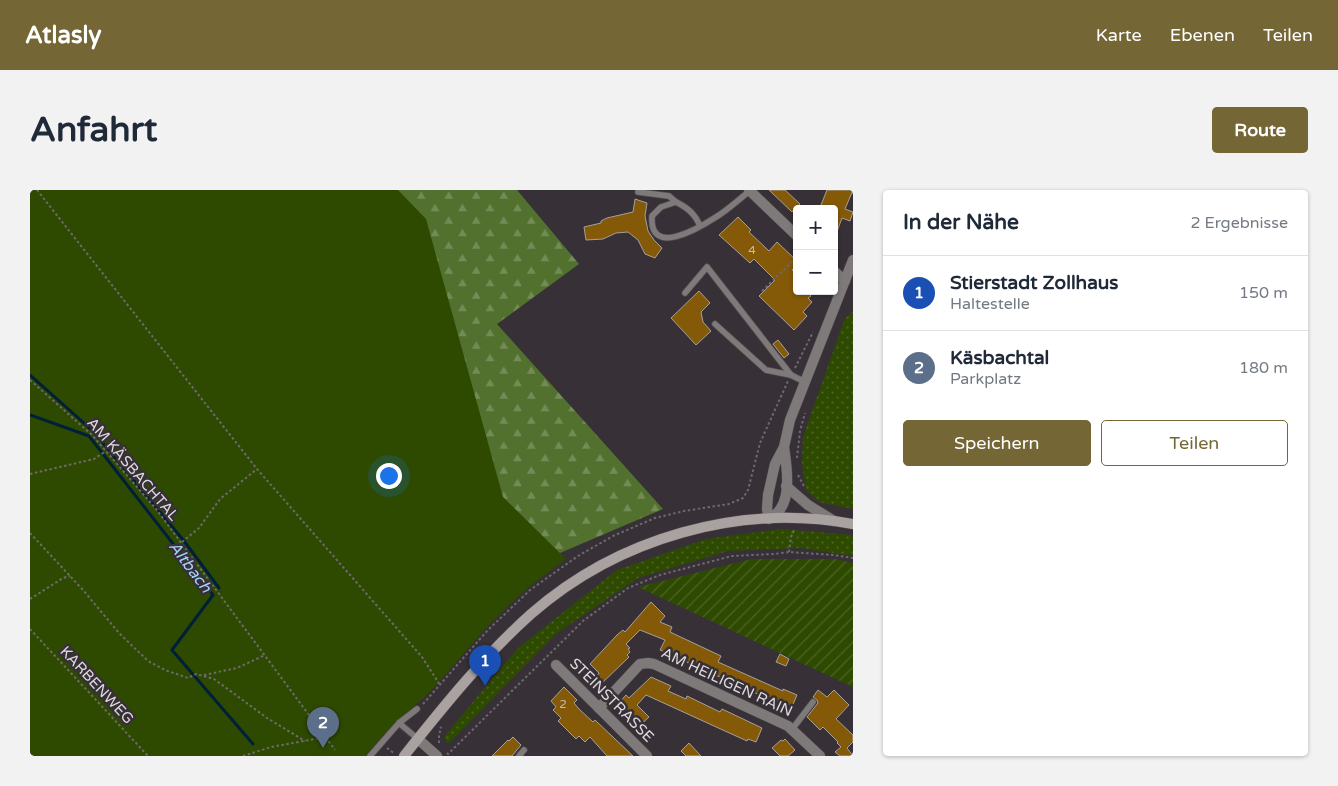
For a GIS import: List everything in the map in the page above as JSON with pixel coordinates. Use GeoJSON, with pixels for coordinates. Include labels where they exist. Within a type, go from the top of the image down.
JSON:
{"type":"FeatureCollection","features":[{"type":"Feature","properties":{"kind":"main road"},"geometry":{"type":"LineString","coordinates":[[404,756],[511,633],[545,602],[590,572],[638,548],[690,530],[725,523],[794,518],[853,524]]}},
{"type":"Feature","properties":{"kind":"street"},"geometry":{"type":"LineString","coordinates":[[749,190],[793,232]]}},
{"type":"Feature","properties":{"kind":"street"},"geometry":{"type":"LineString","coordinates":[[784,447],[786,466],[785,498],[781,510],[770,519],[767,509],[768,495],[775,464],[784,447],[790,420],[853,260]]}},
{"type":"Feature","properties":{"kind":"street"},"geometry":{"type":"LineString","coordinates":[[838,275],[845,281]]}},
{"type":"Feature","properties":{"kind":"street"},"geometry":{"type":"LineString","coordinates":[[786,486],[798,498],[834,521]]}},
{"type":"Feature","properties":{"kind":"street","name":"AM HEILIGEN RAIN"},"geometry":{"type":"LineString","coordinates":[[599,708],[640,664],[654,664],[792,728],[820,756]]}},
{"type":"Feature","properties":{"kind":"street","name":"STEINSTRASSE"},"geometry":{"type":"LineString","coordinates":[[556,665],[647,756]]}},
{"type":"Feature","properties":{"kind":"street"},"geometry":{"type":"LineString","coordinates":[[418,739],[435,754]]}},
{"type":"Feature","properties":{"kind":"lane"},"geometry":{"type":"LineString","coordinates":[[676,202],[661,207],[652,216],[654,231],[657,236],[665,239],[672,238],[718,217],[749,190]]}},
{"type":"Feature","properties":{"kind":"lane"},"geometry":{"type":"LineString","coordinates":[[638,192],[670,196],[691,211],[700,226]]}},
{"type":"Feature","properties":{"kind":"lane"},"geometry":{"type":"LineString","coordinates":[[685,293],[707,267],[791,374]]}},
{"type":"Feature","properties":{"kind":"lane"},"geometry":{"type":"LineString","coordinates":[[715,324],[766,370],[791,374],[805,382]]}},
{"type":"Feature","properties":{"kind":"lane"},"geometry":{"type":"LineString","coordinates":[[792,728],[813,702]]}},
{"type":"Feature","properties":{"kind":"lane"},"geometry":{"type":"LineString","coordinates":[[370,756],[399,723],[417,709]]}},
{"type":"Feature","properties":{"kind":"lane"},"geometry":{"type":"LineString","coordinates":[[399,723],[418,739]]}},
{"type":"Feature","properties":{"kind":"lane"},"geometry":{"type":"LineString","coordinates":[[518,756],[524,750]]}},
{"type":"Feature","properties":{"kind":"path"},"geometry":{"type":"LineString","coordinates":[[37,190],[257,470],[422,658],[440,685]]}},
{"type":"Feature","properties":{"kind":"path"},"geometry":{"type":"LineString","coordinates":[[762,291],[793,261]]}},
{"type":"Feature","properties":{"kind":"path"},"geometry":{"type":"LineString","coordinates":[[417,709],[488,630],[530,590],[578,556],[614,536],[655,518],[729,504],[743,498],[748,490],[760,443],[813,331]]}},
{"type":"Feature","properties":{"kind":"path","name":"AM KÄSBACHTAL"},"geometry":{"type":"LineString","coordinates":[[30,380],[92,435],[156,509],[335,750]]}},
{"type":"Feature","properties":{"kind":"path"},"geometry":{"type":"LineString","coordinates":[[797,464],[800,431],[806,409]]}},
{"type":"Feature","properties":{"kind":"path"},"geometry":{"type":"LineString","coordinates":[[30,474],[94,459],[106,451]]}},
{"type":"Feature","properties":{"kind":"path"},"geometry":{"type":"LineString","coordinates":[[797,469],[798,476],[806,490],[798,498]]}},
{"type":"Feature","properties":{"kind":"path"},"geometry":{"type":"LineString","coordinates":[[182,542],[199,528],[220,499],[257,470]]}},
{"type":"Feature","properties":{"kind":"path"},"geometry":{"type":"LineString","coordinates":[[789,552],[791,537],[795,528],[794,518]]}},
{"type":"Feature","properties":{"kind":"path"},"geometry":{"type":"LineString","coordinates":[[30,533],[119,633],[148,661],[165,670],[188,678],[196,674],[214,679],[267,718],[305,741]]}},
{"type":"Feature","properties":{"kind":"path"},"geometry":{"type":"LineString","coordinates":[[435,754],[440,746],[448,754],[583,621],[628,588],[660,575],[725,557],[789,552],[853,558]]}},
{"type":"Feature","properties":{"kind":"path"},"geometry":{"type":"LineString","coordinates":[[30,599],[63,578],[70,576]]}},
{"type":"Feature","properties":{"kind":"path","name":"KARBENWEG"},"geometry":{"type":"LineString","coordinates":[[30,630],[148,756]]}},
{"type":"Feature","properties":{"kind":"path"},"geometry":{"type":"LineString","coordinates":[[202,675],[237,668],[265,655]]}},
{"type":"Feature","properties":{"kind":"path"},"geometry":{"type":"LineString","coordinates":[[243,756],[271,747],[326,737]]}},
{"type":"Feature","properties":{"kind":"path"},"geometry":{"type":"LineString","coordinates":[[382,743],[397,756]]}},
{"type":"Feature","properties":{"kind":"green space"},"geometry":{"type":"Polygon","coordinates":[[[30,190],[517,190],[579,264],[497,324],[663,509],[553,556],[30,190]]]}},
{"type":"Feature","properties":{"kind":"green space"},"geometry":{"type":"Polygon","coordinates":[[[30,190],[398,190],[426,219],[503,497],[566,559],[511,603],[485,629],[431,691],[391,727],[365,756],[30,756],[30,190]]]}},
{"type":"Feature","properties":{"kind":"green space"},"geometry":{"type":"Polygon","coordinates":[[[853,312],[853,509],[819,502],[806,490],[802,464],[803,437],[845,318],[853,312]]]}},
{"type":"Feature","properties":{"kind":"green space"},"geometry":{"type":"Polygon","coordinates":[[[781,529],[853,535],[853,556],[802,548],[728,551],[638,578],[557,633],[448,744],[444,737],[518,648],[617,570],[706,539],[781,529]]]}},
{"type":"Feature","properties":{"kind":"green space"},"geometry":{"type":"Polygon","coordinates":[[[752,559],[835,559],[853,563],[853,687],[638,587],[752,559]]]}},
{"type":"Feature","properties":{"kind":"building"},"geometry":{"type":"Polygon","coordinates":[[[769,190],[785,190],[800,204],[793,205],[792,212],[769,190]]]}},
{"type":"Feature","properties":{"kind":"building"},"geometry":{"type":"Polygon","coordinates":[[[827,190],[853,190],[845,209],[853,212],[850,221],[842,218],[838,229],[838,205],[821,205],[827,190]]]}},
{"type":"Feature","properties":{"kind":"building"},"geometry":{"type":"Polygon","coordinates":[[[635,199],[647,203],[645,216],[648,231],[662,248],[655,258],[645,254],[638,240],[628,232],[616,233],[603,239],[586,240],[584,227],[601,223],[601,221],[607,218],[633,212],[635,199]]]}},
{"type":"Feature","properties":{"kind":"building"},"geometry":{"type":"Polygon","coordinates":[[[738,217],[751,230],[749,232],[769,251],[777,242],[793,257],[793,295],[810,295],[808,298],[812,302],[803,312],[807,316],[794,330],[759,296],[775,280],[754,259],[750,263],[719,235],[738,217]]]}},
{"type":"Feature","properties":{"kind":"building"},"geometry":{"type":"Polygon","coordinates":[[[699,291],[710,303],[701,312],[703,322],[711,331],[696,345],[671,318],[699,291]]]}},
{"type":"Feature","properties":{"kind":"building"},"geometry":{"type":"Polygon","coordinates":[[[778,340],[789,354],[784,358],[773,344],[778,340]]]}},
{"type":"Feature","properties":{"kind":"building"},"geometry":{"type":"Polygon","coordinates":[[[651,602],[665,616],[660,622],[672,627],[670,632],[721,656],[718,662],[783,691],[783,689],[797,695],[791,709],[660,650],[665,640],[640,630],[626,644],[630,648],[628,649],[630,652],[627,655],[629,657],[598,687],[592,681],[599,673],[590,664],[617,635],[623,630],[625,632],[651,602]]]}},
{"type":"Feature","properties":{"kind":"building"},"geometry":{"type":"Polygon","coordinates":[[[780,654],[789,659],[786,666],[776,662],[780,654]]]}},
{"type":"Feature","properties":{"kind":"building"},"geometry":{"type":"Polygon","coordinates":[[[651,677],[671,686],[668,691],[686,699],[687,696],[720,712],[722,709],[762,728],[756,742],[748,739],[747,741],[646,695],[637,705],[649,717],[637,728],[624,714],[627,711],[619,703],[626,695],[629,698],[651,677]]]}},
{"type":"Feature","properties":{"kind":"building"},"geometry":{"type":"Polygon","coordinates":[[[564,687],[577,700],[574,703],[579,709],[593,722],[595,720],[633,756],[607,756],[590,737],[585,742],[579,736],[576,739],[558,721],[561,718],[553,710],[556,707],[551,701],[564,687]]]}},
{"type":"Feature","properties":{"kind":"building"},"geometry":{"type":"Polygon","coordinates":[[[818,690],[827,697],[834,690],[849,705],[836,719],[853,735],[853,742],[847,748],[853,756],[840,756],[835,752],[841,747],[838,742],[823,727],[820,730],[807,717],[818,703],[813,697],[818,690]]]}},
{"type":"Feature","properties":{"kind":"building"},"geometry":{"type":"Polygon","coordinates":[[[513,737],[521,745],[512,756],[492,756],[508,740],[513,737]]]}},
{"type":"Feature","properties":{"kind":"building"},"geometry":{"type":"Polygon","coordinates":[[[785,739],[795,750],[788,756],[780,756],[772,748],[785,739]]]}},
{"type":"Feature","properties":{"kind":"building"},"geometry":{"type":"Polygon","coordinates":[[[689,743],[701,756],[686,756],[681,751],[689,743]]]}},
{"type":"Feature","properties":{"kind":"waterway"},"geometry":{"type":"LineString","coordinates":[[30,375],[93,431],[184,541],[219,588]]}},
{"type":"Feature","properties":{"kind":"waterway","name":"Altbach"},"geometry":{"type":"LineString","coordinates":[[30,415],[89,436],[213,595],[172,650],[253,744]]}},
{"type":"Feature","properties":{"kind":"place","name":"Stierstadt Zollhaus"},"geometry":{"type":"Point","coordinates":[485,686]}},
{"type":"Feature","properties":{"kind":"place","name":"Käsbachtal"},"geometry":{"type":"Point","coordinates":[323,748]}}]}
